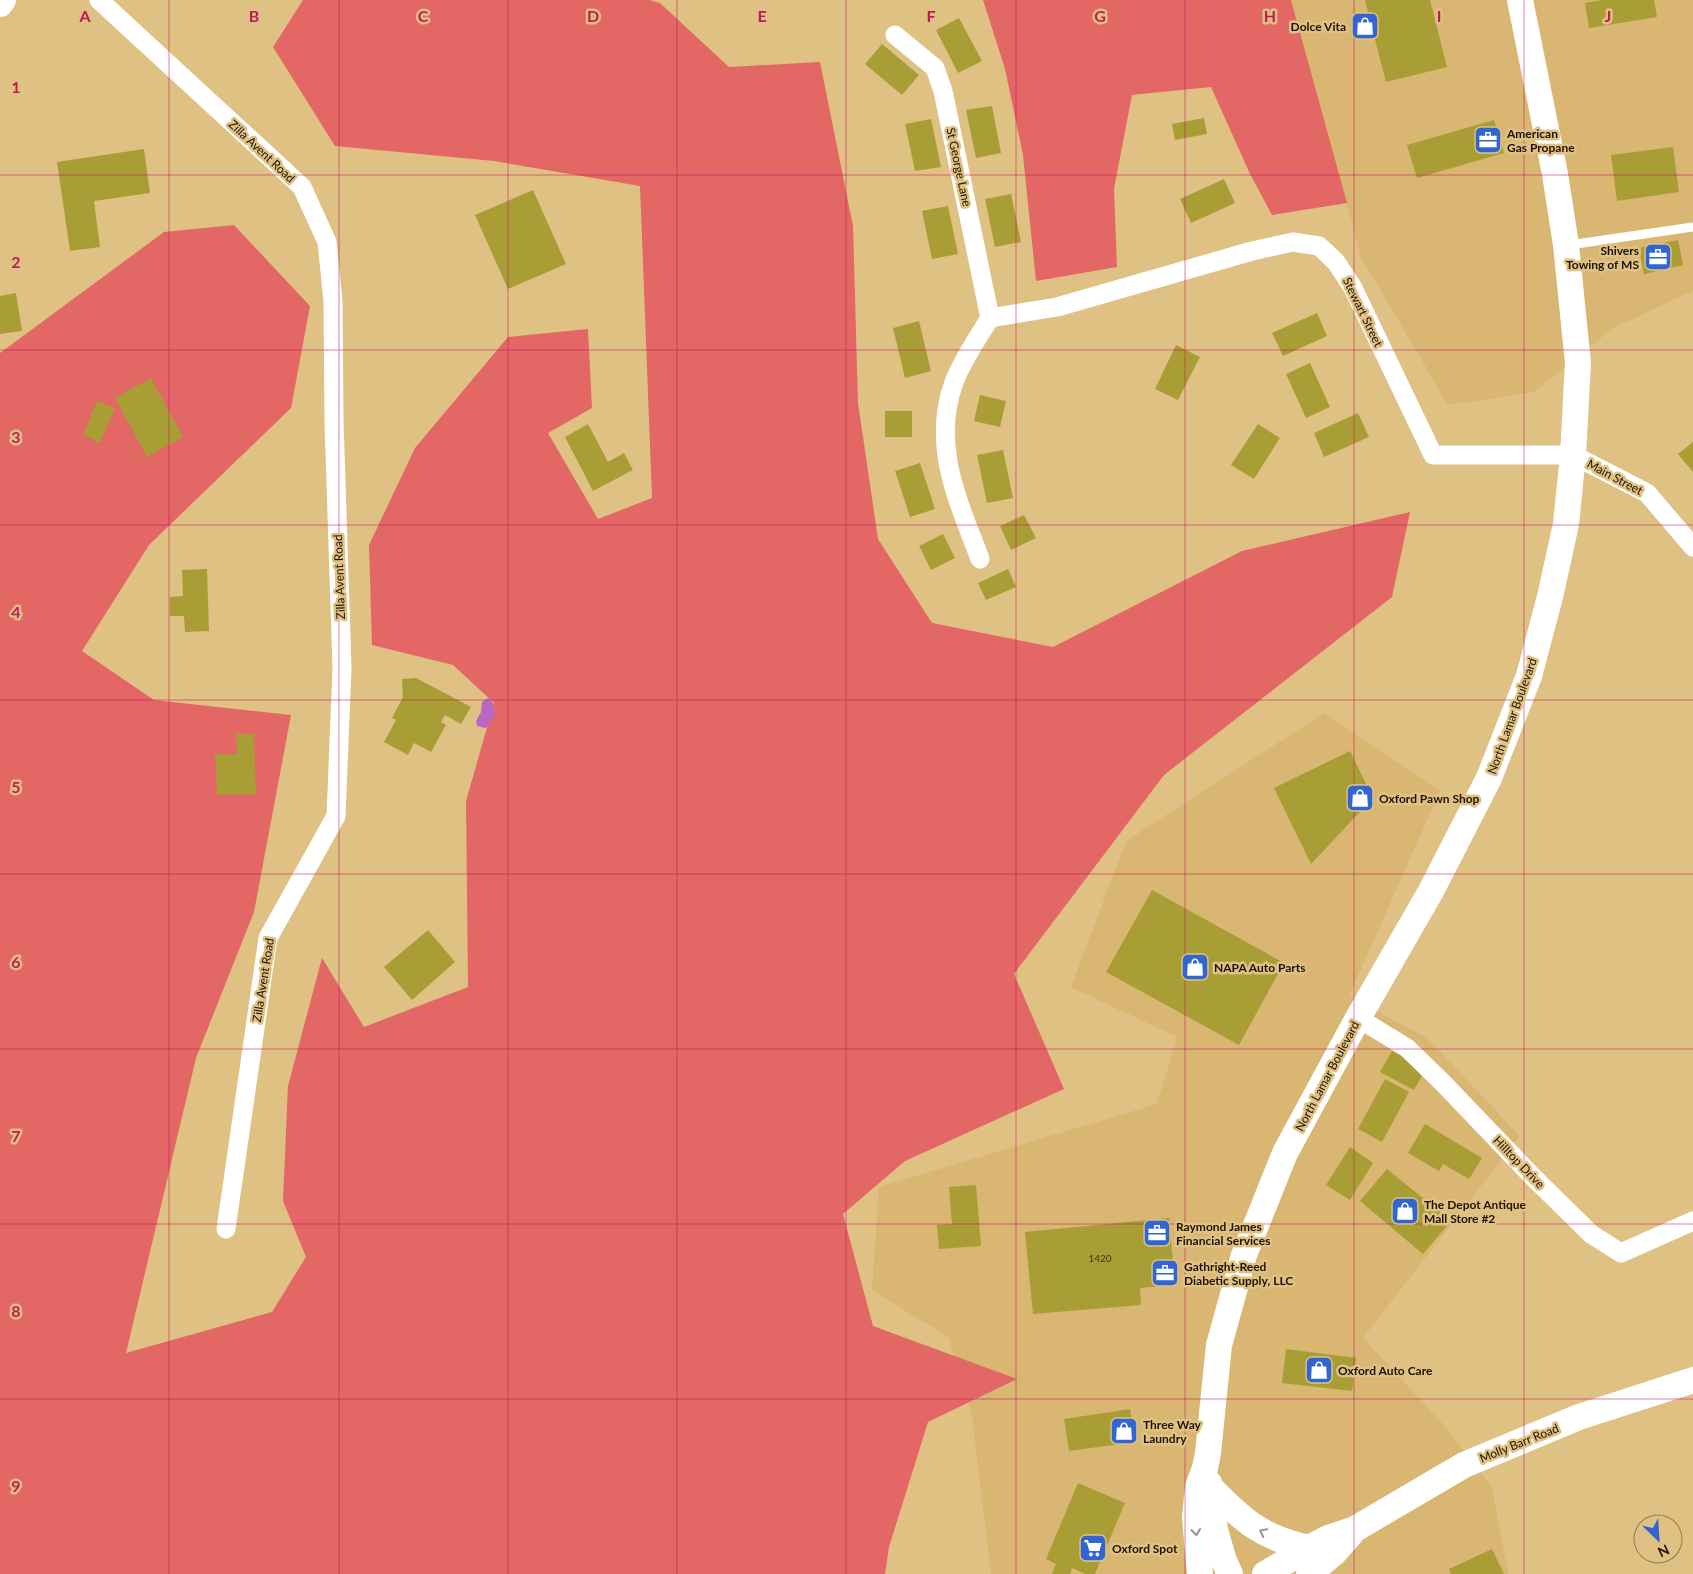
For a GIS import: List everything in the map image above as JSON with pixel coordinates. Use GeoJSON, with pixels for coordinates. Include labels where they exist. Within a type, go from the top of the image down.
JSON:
{"type":"FeatureCollection","features":[{"type":"Feature","properties":{"kind":"street"},"geometry":{"type":"LineString","coordinates":[[0,4],[3,0]]}},
{"type":"Feature","properties":{"kind":"street","name":"Zilla Avent Road"},"geometry":{"type":"LineString","coordinates":[[99,0],[302,187],[327,242],[332,291],[342,668],[336,816],[268,938],[226,1229]]}},
{"type":"Feature","properties":{"kind":"street","name":"North Lamar Boulevard"},"geometry":{"type":"LineString","coordinates":[[1230,1574],[1215,1530],[1208,1477],[1219,1345],[1244,1256],[1285,1154],[1358,1018],[1431,890],[1489,778],[1529,676],[1550,597],[1566,524],[1574,455],[1578,363],[1566,245],[1555,174],[1520,0]]}},
{"type":"Feature","properties":{"kind":"street","name":"St George Lane"},"geometry":{"type":"LineString","coordinates":[[895,35],[935,68],[943,91],[990,318]]}},
{"type":"Feature","properties":{"kind":"street","name":"Stewart Street"},"geometry":{"type":"LineString","coordinates":[[990,318],[1057,308],[1252,251],[1293,242],[1319,246],[1336,262],[1353,288],[1433,455],[1574,455]]}},
{"type":"Feature","properties":{"kind":"street"},"geometry":{"type":"LineString","coordinates":[[980,559],[957,498],[947,462],[945,434],[947,409],[954,382],[966,356],[990,318]]}},
{"type":"Feature","properties":{"kind":"street","name":"Main Street"},"geometry":{"type":"LineString","coordinates":[[1574,455],[1647,493],[1693,547]]}},
{"type":"Feature","properties":{"kind":"street","name":"Hilltop Drive"},"geometry":{"type":"LineString","coordinates":[[1358,1018],[1407,1048],[1591,1234],[1621,1254],[1693,1221]]}},
{"type":"Feature","properties":{"kind":"street","name":"Molly Barr Road"},"geometry":{"type":"LineString","coordinates":[[1265,1574],[1328,1538],[1355,1529],[1464,1465],[1580,1417],[1693,1380]]}},
{"type":"Feature","properties":{"kind":"street"},"geometry":{"type":"LineString","coordinates":[[1208,1477],[1248,1524],[1280,1540],[1309,1548]]}},
{"type":"Feature","properties":{"kind":"street","name":"North Lamar Boulevard"},"geometry":{"type":"LineString","coordinates":[[1200,1574],[1194,1517],[1198,1487],[1208,1477]]}},
{"type":"Feature","properties":{"kind":"street","name":"Molly Barr Road"},"geometry":{"type":"LineString","coordinates":[[1309,1574],[1335,1552],[1355,1529]]}},
{"type":"Feature","properties":{"kind":"lane"},"geometry":{"type":"LineString","coordinates":[[1566,245],[1693,227]]}},
{"type":"Feature","properties":{"kind":"shaded area"},"geometry":{"type":"Polygon","coordinates":[[[303,0],[649,0],[660,3],[729,67],[820,62],[853,226],[858,403],[878,539],[932,623],[1053,647],[1242,551],[1410,512],[1392,597],[1164,775],[1014,974],[1064,1089],[905,1161],[843,1214],[873,1326],[1017,1379],[928,1422],[889,1547],[885,1574],[0,1574],[0,353],[164,232],[234,225],[310,306],[291,408],[149,545],[82,651],[154,700],[291,715],[254,912],[196,1058],[126,1353],[272,1312],[306,1257],[283,1201],[288,1086],[322,958],[364,1027],[468,987],[466,801],[494,703],[453,665],[372,645],[369,545],[415,448],[508,337],[588,329],[592,408],[548,433],[598,519],[652,498],[640,186],[494,161],[335,146],[273,47],[303,0]]]}},
{"type":"Feature","properties":{"kind":"shaded area"},"geometry":{"type":"Polygon","coordinates":[[[983,0],[1291,0],[1347,203],[1272,215],[1250,174],[1211,87],[1132,95],[1114,189],[1117,267],[1036,281],[1023,155],[1005,69],[983,0]]]}},
{"type":"Feature","properties":{"kind":"shaded area"},"geometry":{"type":"Polygon","coordinates":[[[1291,0],[1693,0],[1693,291],[1613,328],[1534,392],[1448,405],[1361,257],[1291,0]]]}},
{"type":"Feature","properties":{"kind":"shaded area"},"geometry":{"type":"Polygon","coordinates":[[[488,698],[493,703],[495,716],[490,720],[489,726],[485,728],[477,726],[476,721],[481,712],[482,702],[488,698]]]}},
{"type":"Feature","properties":{"kind":"shaded area"},"geometry":{"type":"Polygon","coordinates":[[[1324,713],[1440,791],[1349,996],[1427,1038],[1520,1136],[1363,1338],[1441,1422],[1492,1487],[1508,1574],[991,1574],[972,1415],[948,1337],[872,1290],[879,1187],[1157,1104],[1177,1037],[1071,987],[1126,841],[1324,713]]]}},
{"type":"Feature","properties":{"kind":"building"},"geometry":{"type":"Polygon","coordinates":[[[1365,0],[1430,0],[1447,67],[1386,82],[1365,0]]]}},
{"type":"Feature","properties":{"kind":"building"},"geometry":{"type":"Polygon","coordinates":[[[1602,0],[1654,0],[1657,17],[1589,28],[1585,3],[1602,0]]]}},
{"type":"Feature","properties":{"kind":"building"},"geometry":{"type":"Polygon","coordinates":[[[959,18],[982,61],[958,73],[936,30],[959,18]]]}},
{"type":"Feature","properties":{"kind":"building"},"geometry":{"type":"Polygon","coordinates":[[[882,44],[919,75],[902,95],[865,64],[882,44]]]}},
{"type":"Feature","properties":{"kind":"building"},"geometry":{"type":"Polygon","coordinates":[[[992,106],[1001,153],[976,158],[966,110],[992,106]]]}},
{"type":"Feature","properties":{"kind":"building"},"geometry":{"type":"Polygon","coordinates":[[[1204,118],[1207,134],[1175,140],[1172,124],[1204,118]]]}},
{"type":"Feature","properties":{"kind":"building"},"geometry":{"type":"Polygon","coordinates":[[[931,119],[941,167],[915,171],[905,124],[931,119]]]}},
{"type":"Feature","properties":{"kind":"building"},"geometry":{"type":"Polygon","coordinates":[[[1494,120],[1504,153],[1417,178],[1407,145],[1494,120]]]}},
{"type":"Feature","properties":{"kind":"building"},"geometry":{"type":"Polygon","coordinates":[[[1673,147],[1679,192],[1617,201],[1611,155],[1673,147]]]}},
{"type":"Feature","properties":{"kind":"building"},"geometry":{"type":"Polygon","coordinates":[[[144,149],[150,193],[94,201],[100,247],[70,251],[57,162],[144,149]]]}},
{"type":"Feature","properties":{"kind":"building"},"geometry":{"type":"Polygon","coordinates":[[[1224,179],[1235,203],[1191,223],[1180,199],[1224,179]]]}},
{"type":"Feature","properties":{"kind":"building"},"geometry":{"type":"Polygon","coordinates":[[[533,190],[566,264],[508,289],[475,215],[533,190]]]}},
{"type":"Feature","properties":{"kind":"building"},"geometry":{"type":"Polygon","coordinates":[[[1011,194],[1021,242],[995,247],[985,199],[1011,194]]]}},
{"type":"Feature","properties":{"kind":"building"},"geometry":{"type":"Polygon","coordinates":[[[948,206],[958,254],[932,259],[922,211],[948,206]]]}},
{"type":"Feature","properties":{"kind":"building"},"geometry":{"type":"Polygon","coordinates":[[[1678,240],[1683,265],[1644,274],[1639,248],[1678,240]]]}},
{"type":"Feature","properties":{"kind":"building"},"geometry":{"type":"Polygon","coordinates":[[[16,293],[22,331],[0,334],[0,296],[16,293]]]}},
{"type":"Feature","properties":{"kind":"building"},"geometry":{"type":"Polygon","coordinates":[[[1317,313],[1327,336],[1283,356],[1272,333],[1317,313]]]}},
{"type":"Feature","properties":{"kind":"building"},"geometry":{"type":"Polygon","coordinates":[[[919,321],[931,371],[905,378],[893,328],[919,321]]]}},
{"type":"Feature","properties":{"kind":"building"},"geometry":{"type":"Polygon","coordinates":[[[1176,345],[1200,357],[1178,400],[1155,389],[1176,345]]]}},
{"type":"Feature","properties":{"kind":"building"},"geometry":{"type":"Polygon","coordinates":[[[1310,363],[1330,407],[1306,418],[1286,374],[1310,363]]]}},
{"type":"Feature","properties":{"kind":"building"},"geometry":{"type":"Polygon","coordinates":[[[151,378],[183,437],[147,457],[115,398],[151,378]]]}},
{"type":"Feature","properties":{"kind":"building"},"geometry":{"type":"Polygon","coordinates":[[[980,395],[1006,401],[1000,427],[974,421],[980,395]]]}},
{"type":"Feature","properties":{"kind":"building"},"geometry":{"type":"Polygon","coordinates":[[[97,401],[115,408],[100,443],[83,435],[97,401]]]}},
{"type":"Feature","properties":{"kind":"building"},"geometry":{"type":"Polygon","coordinates":[[[885,411],[912,411],[912,437],[885,437],[885,411]]]}},
{"type":"Feature","properties":{"kind":"building"},"geometry":{"type":"Polygon","coordinates":[[[1358,413],[1369,437],[1324,457],[1314,433],[1358,413]]]}},
{"type":"Feature","properties":{"kind":"building"},"geometry":{"type":"Polygon","coordinates":[[[588,424],[608,462],[624,453],[633,470],[593,491],[565,437],[588,424]]]}},
{"type":"Feature","properties":{"kind":"building"},"geometry":{"type":"Polygon","coordinates":[[[1258,424],[1280,438],[1254,479],[1231,465],[1258,424]]]}},
{"type":"Feature","properties":{"kind":"building"},"geometry":{"type":"Polygon","coordinates":[[[1693,442],[1693,472],[1678,454],[1693,442]]]}},
{"type":"Feature","properties":{"kind":"building"},"geometry":{"type":"Polygon","coordinates":[[[1003,450],[1013,498],[987,503],[977,455],[1003,450]]]}},
{"type":"Feature","properties":{"kind":"building"},"geometry":{"type":"Polygon","coordinates":[[[920,463],[935,509],[910,517],[895,471],[920,463]]]}},
{"type":"Feature","properties":{"kind":"building"},"geometry":{"type":"Polygon","coordinates":[[[1024,515],[1036,538],[1011,550],[1000,526],[1024,515]]]}},
{"type":"Feature","properties":{"kind":"building"},"geometry":{"type":"Polygon","coordinates":[[[943,534],[955,558],[931,570],[919,546],[943,534]]]}},
{"type":"Feature","properties":{"kind":"building"},"geometry":{"type":"Polygon","coordinates":[[[207,569],[209,631],[185,632],[184,616],[170,616],[170,597],[183,596],[182,570],[207,569]]]}},
{"type":"Feature","properties":{"kind":"building"},"geometry":{"type":"Polygon","coordinates":[[[1008,569],[1016,587],[986,600],[978,583],[1008,569]]]}},
{"type":"Feature","properties":{"kind":"building"},"geometry":{"type":"Polygon","coordinates":[[[416,678],[471,707],[461,724],[445,715],[441,722],[446,725],[431,752],[414,743],[408,755],[384,742],[396,720],[392,718],[403,697],[402,679],[416,678]]]}},
{"type":"Feature","properties":{"kind":"building"},"geometry":{"type":"Polygon","coordinates":[[[236,734],[254,734],[256,794],[217,795],[215,754],[237,754],[236,734]]]}},
{"type":"Feature","properties":{"kind":"building"},"geometry":{"type":"Polygon","coordinates":[[[1350,751],[1373,798],[1311,864],[1274,788],[1350,751]]]}},
{"type":"Feature","properties":{"kind":"building","name":"NAPA Auto Parts"},"geometry":{"type":"Polygon","coordinates":[[[1152,890],[1284,963],[1239,1045],[1106,972],[1152,890]]]}},
{"type":"Feature","properties":{"kind":"building"},"geometry":{"type":"Polygon","coordinates":[[[428,930],[455,962],[412,1000],[384,967],[428,930]]]}},
{"type":"Feature","properties":{"kind":"building"},"geometry":{"type":"Polygon","coordinates":[[[1392,1051],[1426,1069],[1414,1090],[1380,1072],[1392,1051]]]}},
{"type":"Feature","properties":{"kind":"building"},"geometry":{"type":"Polygon","coordinates":[[[1385,1079],[1409,1092],[1382,1142],[1358,1129],[1385,1079]]]}},
{"type":"Feature","properties":{"kind":"building"},"geometry":{"type":"Polygon","coordinates":[[[1425,1124],[1482,1158],[1469,1179],[1443,1164],[1439,1171],[1408,1153],[1425,1124]]]}},
{"type":"Feature","properties":{"kind":"building"},"geometry":{"type":"Polygon","coordinates":[[[1350,1147],[1373,1163],[1350,1200],[1326,1185],[1350,1147]]]}},
{"type":"Feature","properties":{"kind":"building","name":"The Depot Antique Mall Store #2"},"geometry":{"type":"Polygon","coordinates":[[[1387,1169],[1451,1221],[1423,1254],[1360,1201],[1387,1169]]]}},
{"type":"Feature","properties":{"kind":"building"},"geometry":{"type":"Polygon","coordinates":[[[976,1185],[981,1246],[939,1249],[937,1225],[952,1224],[949,1187],[976,1185]]]}},
{"type":"Feature","properties":{"kind":"building"},"geometry":{"type":"Polygon","coordinates":[[[1169,1218],[1175,1285],[1140,1288],[1141,1305],[1033,1314],[1025,1232],[1169,1218]]]}},
{"type":"Feature","properties":{"kind":"building","name":"Oxford Auto Care"},"geometry":{"type":"Polygon","coordinates":[[[1286,1349],[1356,1358],[1352,1391],[1282,1383],[1286,1349]]]}},
{"type":"Feature","properties":{"kind":"building"},"geometry":{"type":"Polygon","coordinates":[[[1130,1409],[1135,1442],[1069,1451],[1064,1419],[1130,1409]]]}},
{"type":"Feature","properties":{"kind":"building"},"geometry":{"type":"Polygon","coordinates":[[[1078,1483],[1125,1503],[1095,1574],[1085,1574],[1072,1568],[1070,1574],[1052,1574],[1056,1564],[1046,1559],[1078,1483]]]}},
{"type":"Feature","properties":{"kind":"building"},"geometry":{"type":"Polygon","coordinates":[[[1492,1549],[1504,1574],[1451,1574],[1449,1569],[1492,1549]]]}},
{"type":"Feature","properties":{"kind":"place","name":"Dolce Vita"},"geometry":{"type":"Point","coordinates":[1365,26]}},
{"type":"Feature","properties":{"kind":"place","name":"American Gas Propane"},"geometry":{"type":"Point","coordinates":[1488,140]}},
{"type":"Feature","properties":{"kind":"place","name":"Shivers Towing of MS"},"geometry":{"type":"Point","coordinates":[1658,257]}},
{"type":"Feature","properties":{"kind":"place","name":"Oxford Pawn Shop"},"geometry":{"type":"Point","coordinates":[1360,798]}},
{"type":"Feature","properties":{"kind":"place","name":"NAPA Auto Parts"},"geometry":{"type":"Point","coordinates":[1195,967]}},
{"type":"Feature","properties":{"kind":"place","name":"The Depot Antique Mall Store #2"},"geometry":{"type":"Point","coordinates":[1405,1211]}},
{"type":"Feature","properties":{"kind":"place","name":"Raymond James Financial Services"},"geometry":{"type":"Point","coordinates":[1157,1233]}},
{"type":"Feature","properties":{"kind":"place","name":"Gathright-Reed Diabetic Supply, LLC"},"geometry":{"type":"Point","coordinates":[1165,1273]}},
{"type":"Feature","properties":{"kind":"place","name":"Oxford Auto Care"},"geometry":{"type":"Point","coordinates":[1319,1370]}},
{"type":"Feature","properties":{"kind":"place","name":"Three Way Laundry"},"geometry":{"type":"Point","coordinates":[1124,1431]}},
{"type":"Feature","properties":{"kind":"place","name":"Oxford Spot"},"geometry":{"type":"Point","coordinates":[1093,1548]}}]}
